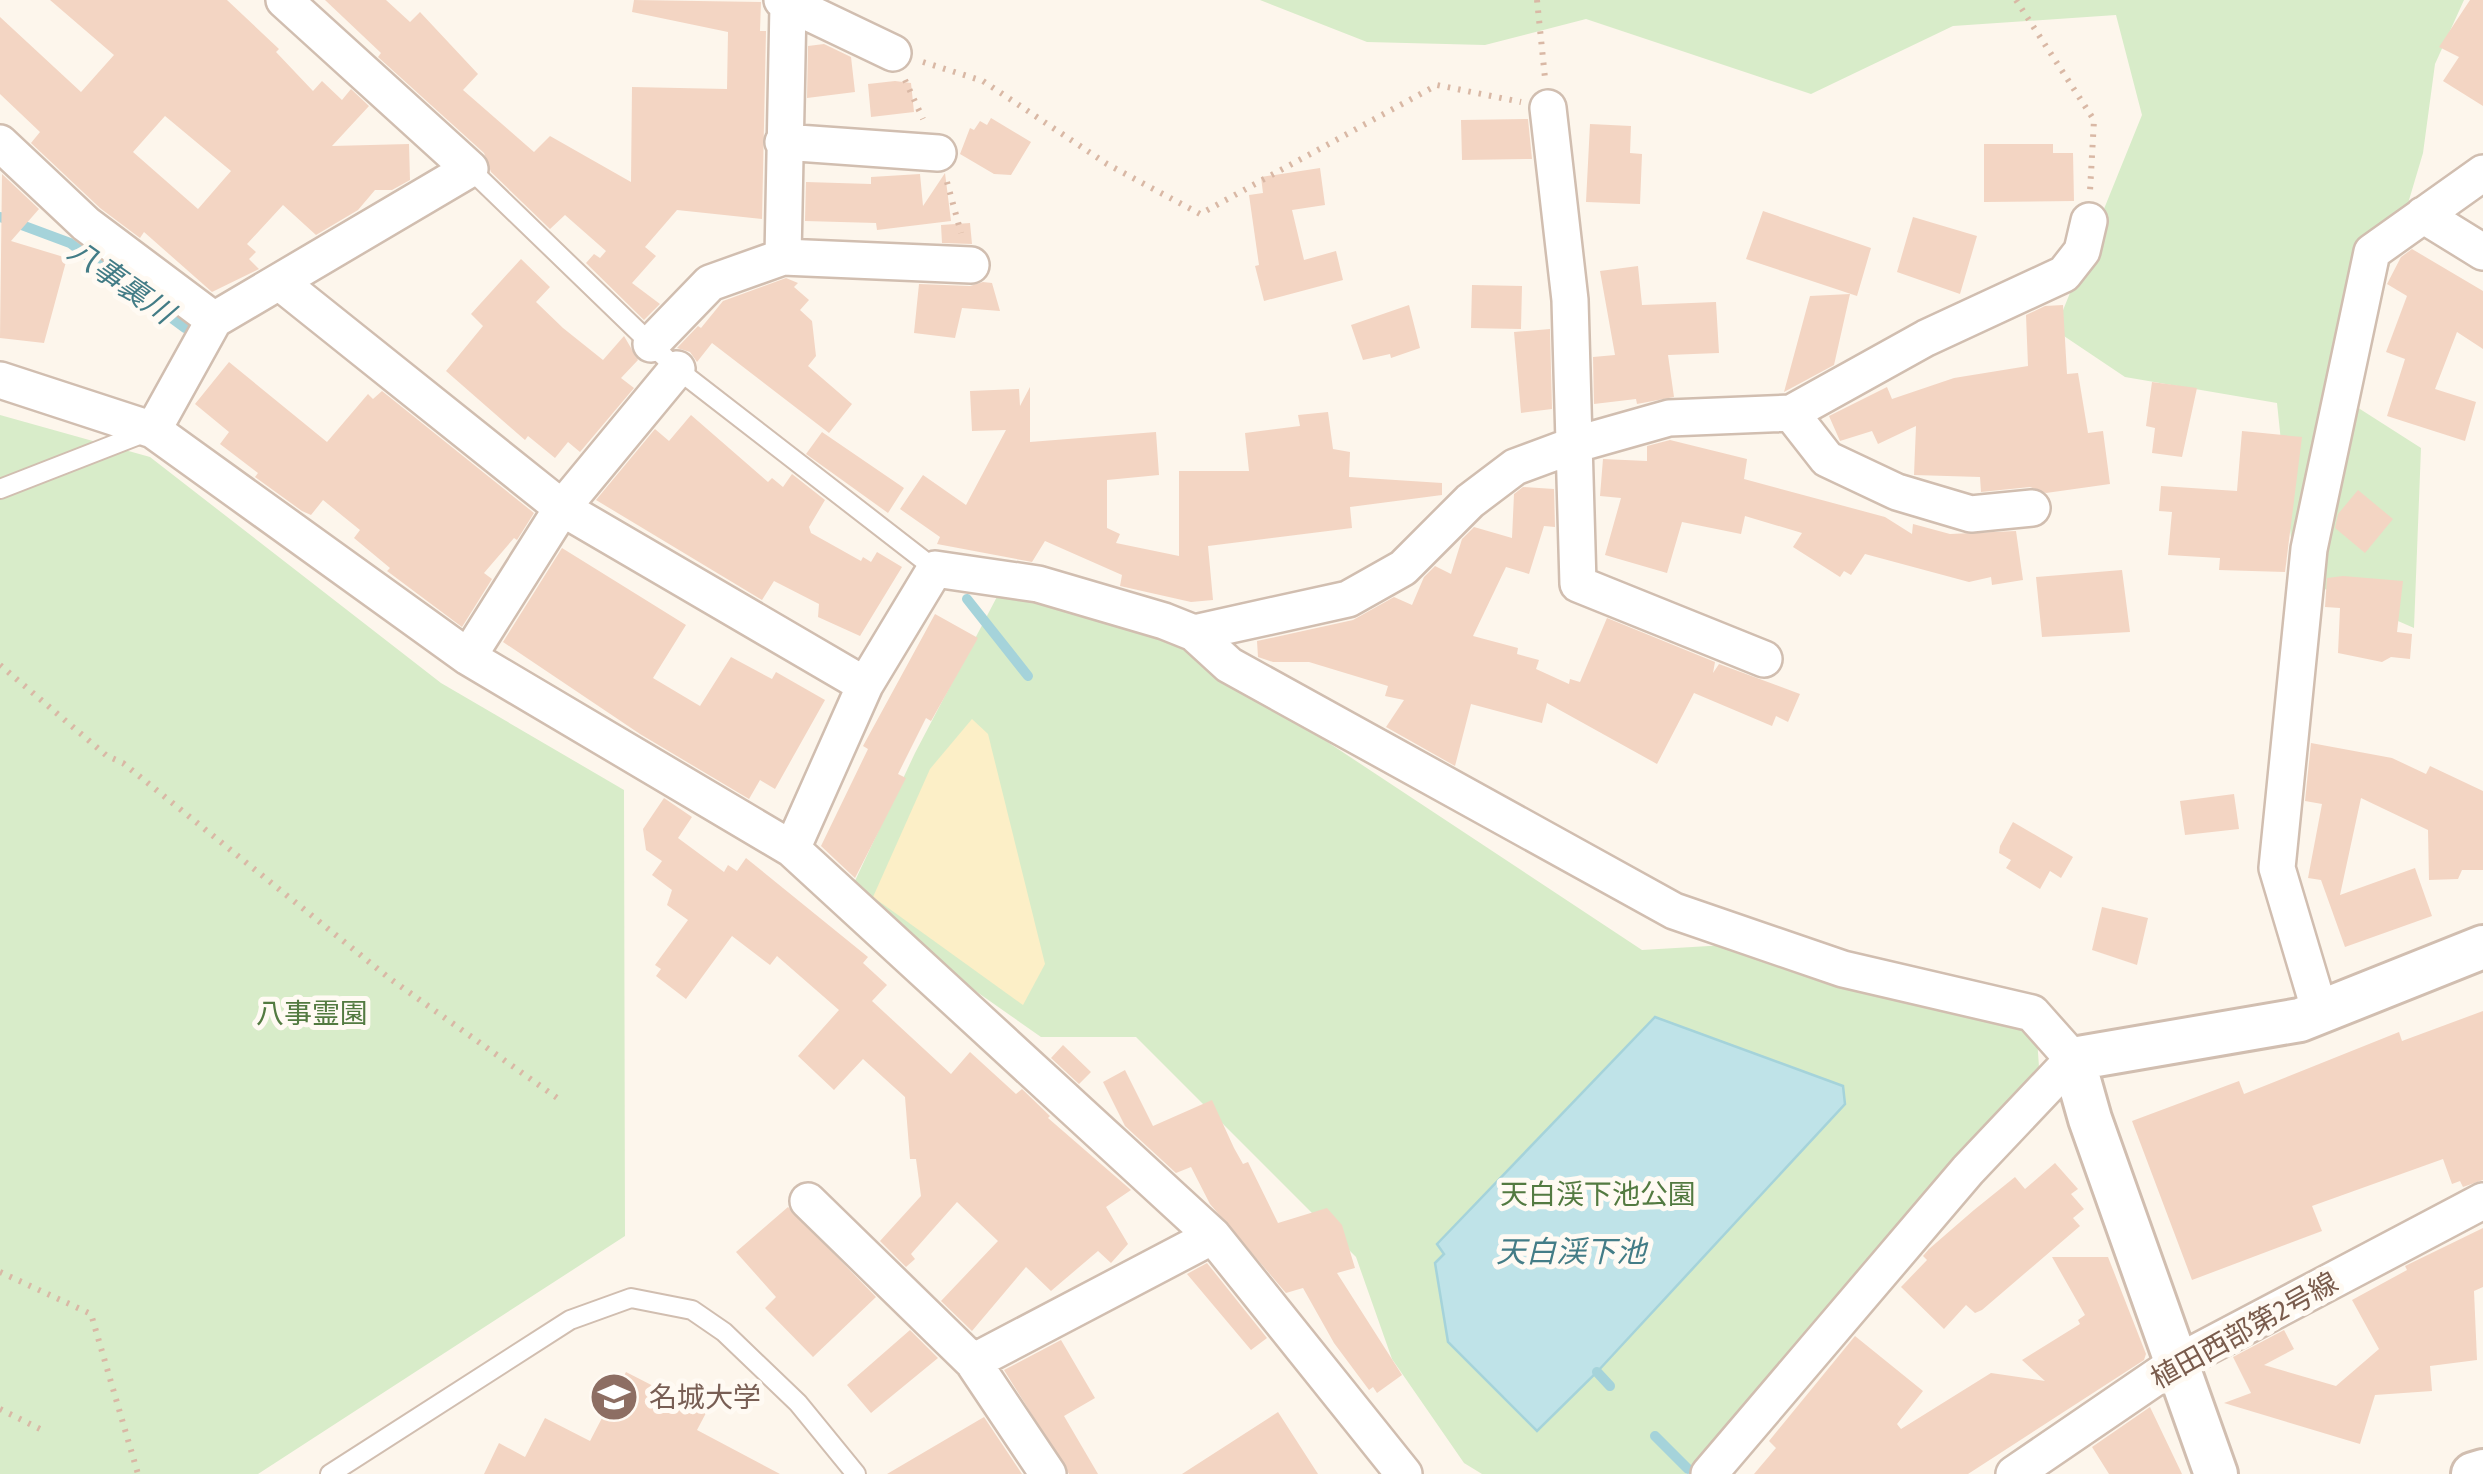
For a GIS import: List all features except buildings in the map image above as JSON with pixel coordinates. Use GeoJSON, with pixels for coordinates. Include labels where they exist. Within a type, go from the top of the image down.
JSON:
{"type":"FeatureCollection","features":[{"type":"Feature","properties":{"kind":"street"},"geometry":{"type":"LineString","coordinates":[[152,430],[214,320],[282,284],[470,169],[284,0]]}},
{"type":"Feature","properties":{"kind":"street"},"geometry":{"type":"LineString","coordinates":[[784,257],[785,2],[893,53]]}},
{"type":"Feature","properties":{"kind":"street"},"geometry":{"type":"LineString","coordinates":[[1548,108],[1570,300],[1578,584],[1764,659]]}},
{"type":"Feature","properties":{"kind":"street"},"geometry":{"type":"LineString","coordinates":[[783,142],[938,152]]}},
{"type":"Feature","properties":{"kind":"street"},"geometry":{"type":"LineString","coordinates":[[0,143],[86,224],[214,320]]}},
{"type":"Feature","properties":{"kind":"street"},"geometry":{"type":"LineString","coordinates":[[2320,1012],[2277,868],[2309,549],[2372,252],[2483,173]]}},
{"type":"Feature","properties":{"kind":"street"},"geometry":{"type":"LineString","coordinates":[[2423,215],[2483,252]]}},
{"type":"Feature","properties":{"kind":"street"},"geometry":{"type":"LineString","coordinates":[[1179,627],[1348,599],[1403,568],[1470,500],[1515,467],[1577,444],[1669,418],[1791,413],[1926,338],[2064,274],[2082,251],[2089,221]]}},
{"type":"Feature","properties":{"kind":"street"},"geometry":{"type":"LineString","coordinates":[[651,344],[710,283],[784,257],[971,266]]}},
{"type":"Feature","properties":{"kind":"street"},"geometry":{"type":"LineString","coordinates":[[282,284],[562,508],[865,686]]}},
{"type":"Feature","properties":{"kind":"street"},"geometry":{"type":"LineString","coordinates":[[468,657],[562,508],[677,370]]}},
{"type":"Feature","properties":{"kind":"street"},"geometry":{"type":"LineString","coordinates":[[0,380],[152,430],[468,657],[792,850],[1212,1236],[1404,1474]]}},
{"type":"Feature","properties":{"kind":"street"},"geometry":{"type":"LineString","coordinates":[[1791,413],[1828,459],[1898,492],[1971,514],[2032,508]]}},
{"type":"Feature","properties":{"kind":"street"},"geometry":{"type":"LineString","coordinates":[[792,850],[865,686],[935,570],[1038,584],[1179,627],[1229,664],[1674,911],[1843,969],[2032,1013],[2073,1060],[2090,1119],[2216,1474]]}},
{"type":"Feature","properties":{"kind":"street"},"geometry":{"type":"LineString","coordinates":[[1715,1471],[1968,1170],[2073,1060],[2300,1020],[2483,947]]}},
{"type":"Feature","properties":{"kind":"street"},"geometry":{"type":"LineString","coordinates":[[808,1201],[974,1362],[1048,1474]]}},
{"type":"Feature","properties":{"kind":"street","name":"植田西部第2号線"},"geometry":{"type":"LineString","coordinates":[[2014,1474],[2178,1362],[2483,1202]]}},
{"type":"Feature","properties":{"kind":"street"},"geometry":{"type":"LineString","coordinates":[[974,1362],[1212,1236]]}},
{"type":"Feature","properties":{"kind":"street"},"geometry":{"type":"LineString","coordinates":[[2473,1474],[2483,1470]]}},
{"type":"Feature","properties":{"kind":"lane"},"geometry":{"type":"LineString","coordinates":[[470,169],[677,370],[935,570]]}},
{"type":"Feature","properties":{"kind":"lane"},"geometry":{"type":"LineString","coordinates":[[0,489],[152,430]]}},
{"type":"Feature","properties":{"kind":"lane"},"geometry":{"type":"LineString","coordinates":[[330,1474],[570,1320],[630,1298],[692,1310],[724,1332],[798,1403],[856,1474]]}},
{"type":"Feature","properties":{"kind":"path"},"geometry":{"type":"LineString","coordinates":[[893,53],[983,81],[1107,164],[1200,214],[1436,85],[1548,108],[1537,0]]}},
{"type":"Feature","properties":{"kind":"path"},"geometry":{"type":"LineString","coordinates":[[2016,0],[2094,120],[2089,221]]}},
{"type":"Feature","properties":{"kind":"path"},"geometry":{"type":"LineString","coordinates":[[893,53],[938,152],[971,266]]}},
{"type":"Feature","properties":{"kind":"path"},"geometry":{"type":"LineString","coordinates":[[0,665],[107,756],[122,763],[389,978],[560,1100]]}},
{"type":"Feature","properties":{"kind":"path"},"geometry":{"type":"LineString","coordinates":[[0,1272],[91,1314],[138,1474]]}},
{"type":"Feature","properties":{"kind":"path"},"geometry":{"type":"LineString","coordinates":[[0,1409],[42,1430]]}},
{"type":"Feature","properties":{"kind":"green space"},"geometry":{"type":"Polygon","coordinates":[[[1260,0],[2464,0],[2435,64],[2423,153],[2349,402],[2421,448],[2414,628],[2295,576],[2277,403],[2125,377],[2055,330],[2142,115],[2116,15],[1953,26],[1811,94],[1586,19],[1485,45],[1367,42],[1260,0]]]}},
{"type":"Feature","properties":{"kind":"green space","name":"八事霊園"},"geometry":{"type":"Polygon","coordinates":[[[0,415],[150,457],[441,683],[624,790],[625,1236],[258,1474],[0,1474],[0,415]]]}},
{"type":"Feature","properties":{"kind":"green space","name":"天白渓下池公園"},"geometry":{"type":"Polygon","coordinates":[[[1000,591],[1158,630],[1642,950],[1726,945],[2016,1022],[2037,1038],[2039,1067],[1686,1474],[1482,1474],[1464,1463],[1392,1359],[1356,1257],[1136,1037],[1041,1037],[846,900],[915,753],[1000,591]]]}},
{"type":"Feature","properties":{"kind":"sand"},"geometry":{"type":"Polygon","coordinates":[[[972,719],[988,734],[1045,964],[1023,1005],[873,897],[930,769],[972,719]]]}},
{"type":"Feature","properties":{"kind":"water","name":"天白渓下池"},"geometry":{"type":"Polygon","coordinates":[[[1655,1017],[1843,1086],[1845,1104],[1597,1372],[1537,1431],[1448,1342],[1435,1263],[1444,1254],[1437,1244],[1655,1017]]]}},
{"type":"Feature","properties":{"kind":"waterway","name":"八事裏川"},"geometry":{"type":"LineString","coordinates":[[0,217],[70,243],[185,328]]}},
{"type":"Feature","properties":{"kind":"waterway"},"geometry":{"type":"LineString","coordinates":[[967,599],[1028,676]]}},
{"type":"Feature","properties":{"kind":"waterway","name":"八事裏川"},"geometry":{"type":"LineString","coordinates":[[1597,1372],[1610,1386]]}},
{"type":"Feature","properties":{"kind":"waterway","name":"八事裏川"},"geometry":{"type":"LineString","coordinates":[[1655,1436],[1688,1469]]}},
{"type":"Feature","properties":{"kind":"place","name":"名城大学"},"geometry":{"type":"Point","coordinates":[614,1397]}}]}
